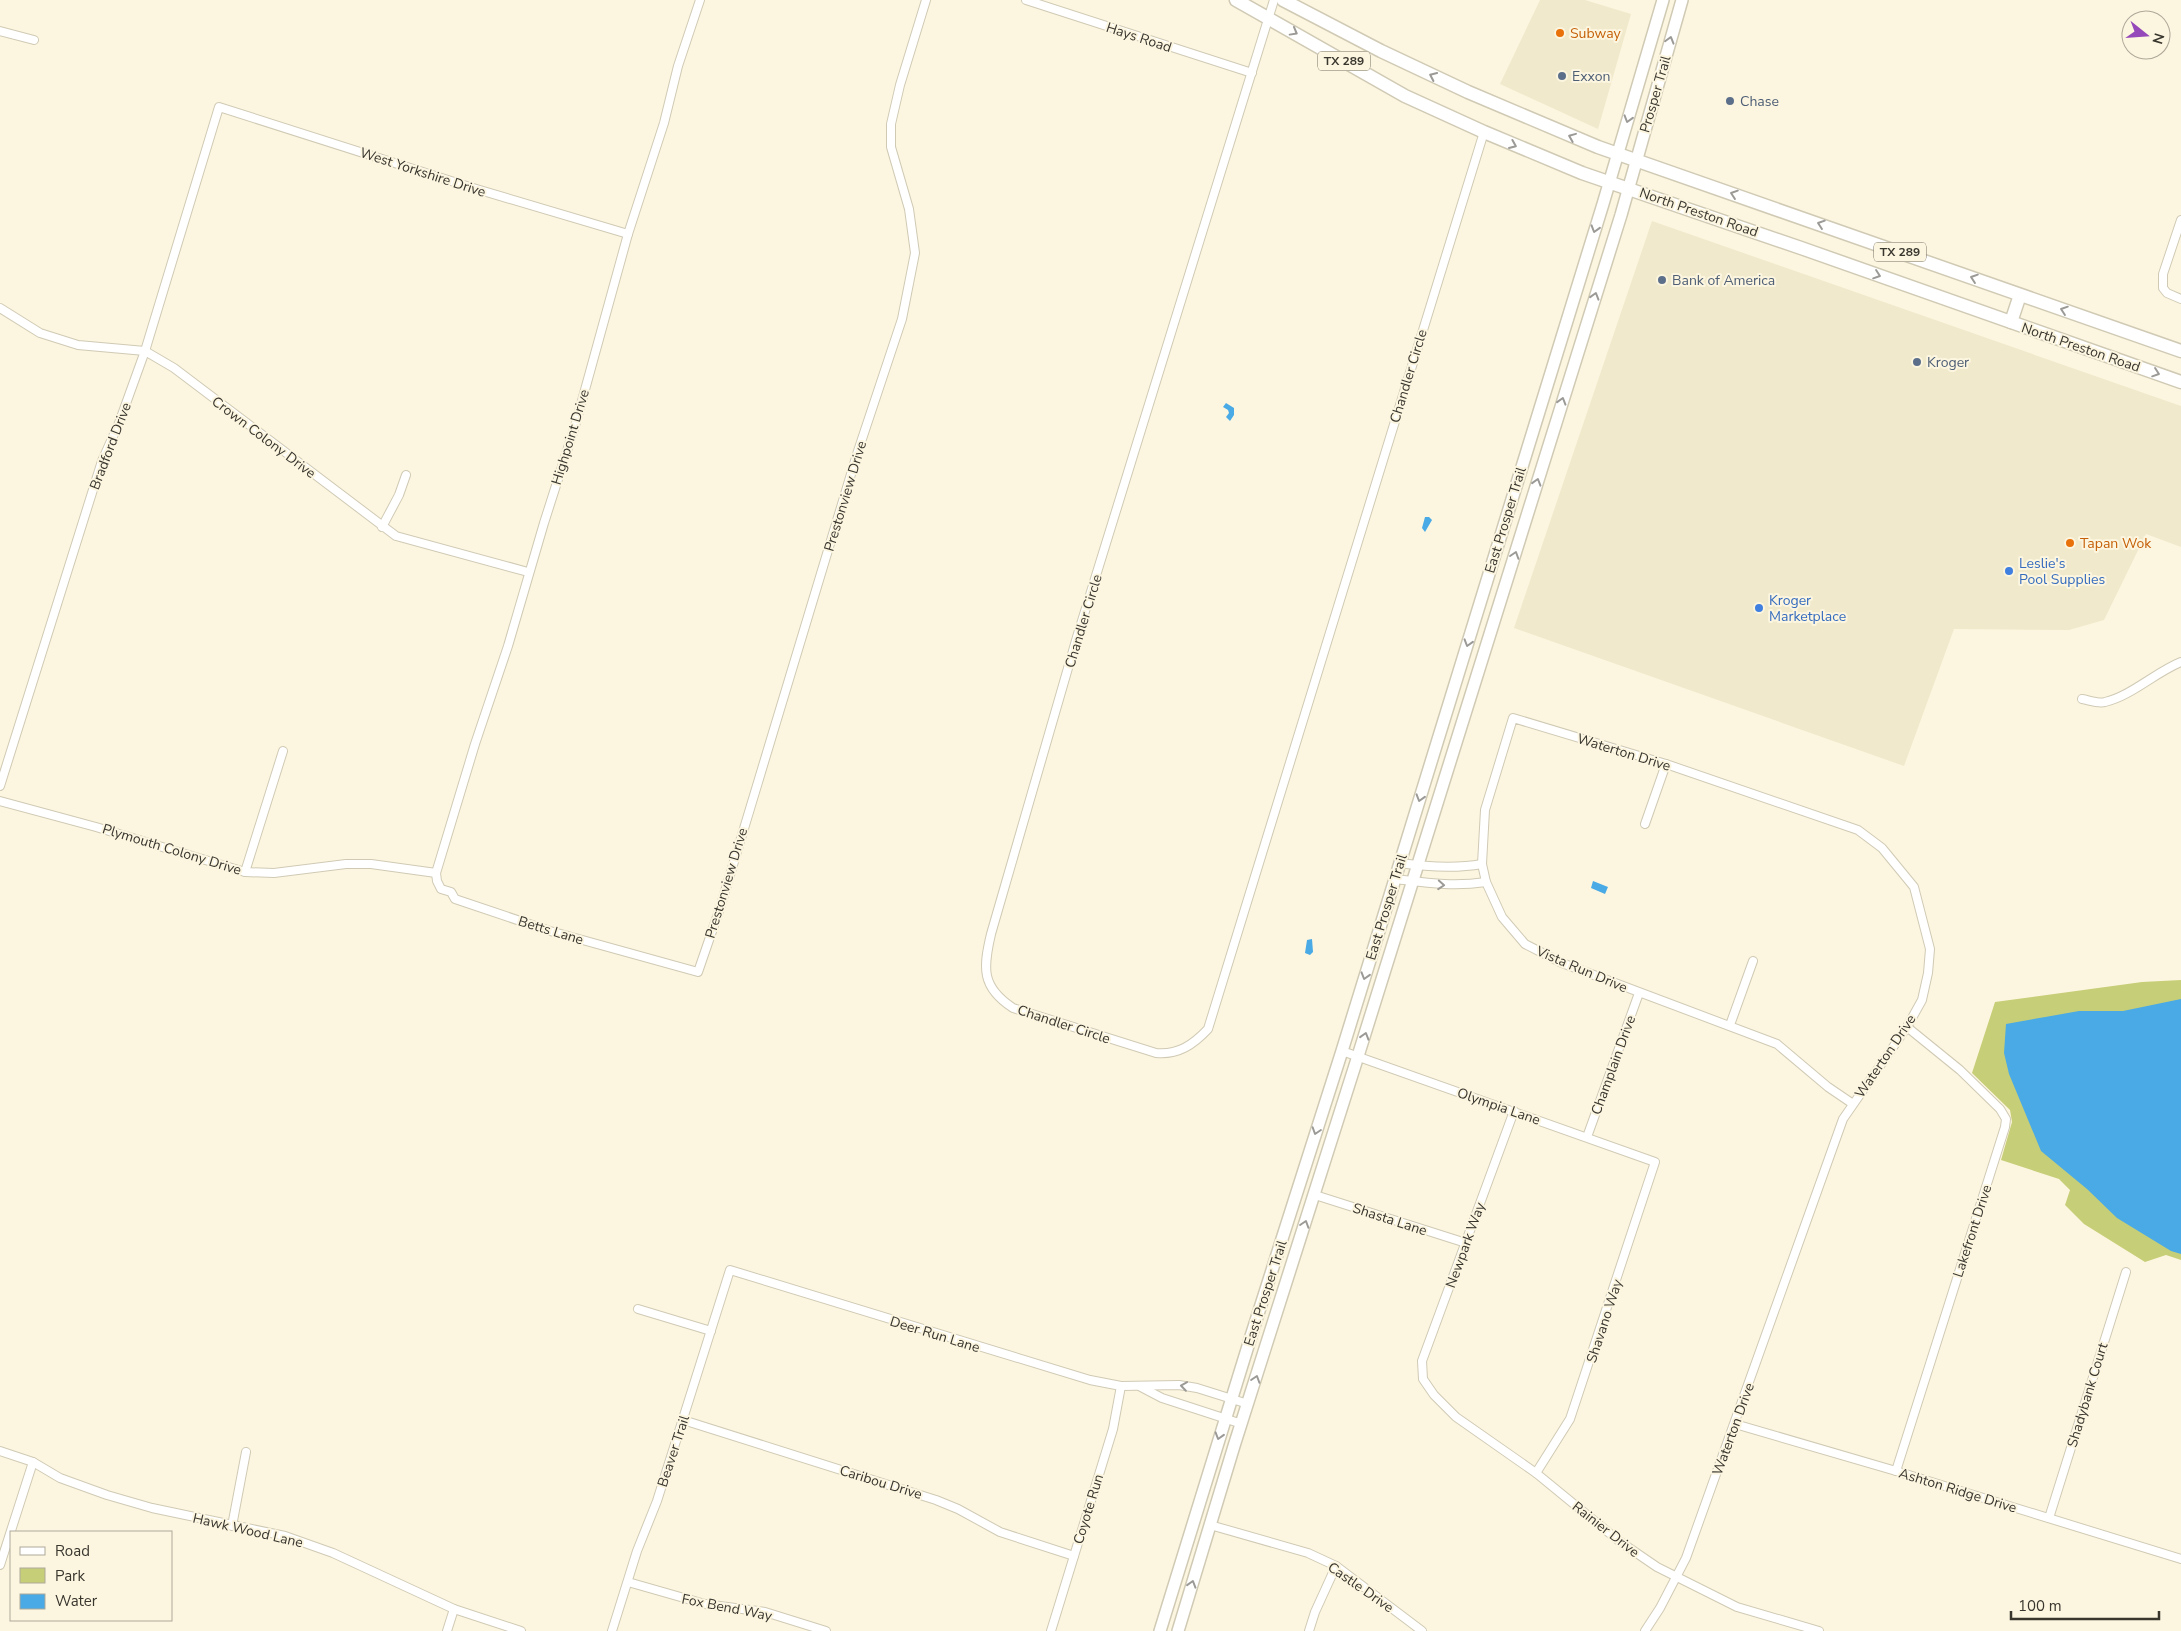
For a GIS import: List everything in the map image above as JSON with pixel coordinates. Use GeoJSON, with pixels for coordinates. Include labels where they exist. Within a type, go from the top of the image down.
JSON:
{"type":"FeatureCollection","features":[{"type":"Feature","properties":{"kind":"main road","name":"North Preston Road"},"geometry":{"type":"LineString","coordinates":[[1236,0],[1406,96],[1484,132],[1582,173],[2181,382]]}},
{"type":"Feature","properties":{"kind":"main road","name":"North Preston Road"},"geometry":{"type":"LineString","coordinates":[[1284,0],[1382,51],[1544,126],[1618,154],[2181,351]]}},
{"type":"Feature","properties":{"kind":"main road","name":"Prosper Trail"},"geometry":{"type":"LineString","coordinates":[[1610,182],[1663,0]]}},
{"type":"Feature","properties":{"kind":"main road","name":"Prosper Trail"},"geometry":{"type":"LineString","coordinates":[[1629,188],[1682,0]]}},
{"type":"Feature","properties":{"kind":"main road","name":"East Prosper Trail"},"geometry":{"type":"LineString","coordinates":[[1160,1631],[1225,1418],[1342,1051],[1610,182]]}},
{"type":"Feature","properties":{"kind":"main road","name":"East Prosper Trail"},"geometry":{"type":"LineString","coordinates":[[1178,1631],[1629,188]]}},
{"type":"Feature","properties":{"kind":"main road"},"geometry":{"type":"LineString","coordinates":[[2011,322],[2020,294]]}},
{"type":"Feature","properties":{"kind":"main road"},"geometry":{"type":"LineString","coordinates":[[1529,441],[1548,448]]}},
{"type":"Feature","properties":{"kind":"street","name":"Highpoint Drive"},"geometry":{"type":"LineString","coordinates":[[436,873],[528,572],[575,426],[628,234],[664,123],[678,66],[700,0]]}},
{"type":"Feature","properties":{"kind":"street","name":"Prestonview Drive"},"geometry":{"type":"LineString","coordinates":[[682,968],[698,972],[720,908],[858,451],[902,319],[915,253],[909,209],[890,147],[891,124],[898,93],[926,0]]}},
{"type":"Feature","properties":{"kind":"street","name":"Hays Road"},"geometry":{"type":"LineString","coordinates":[[1026,0],[1252,73]]}},
{"type":"Feature","properties":{"kind":"street","name":"Chandler Circle"},"geometry":{"type":"LineString","coordinates":[[1274,0],[1270,19],[1077,637],[986,957],[987,974],[991,989],[1000,1000],[1013,1008],[1156,1053],[1175,1052],[1191,1045],[1208,1029],[1484,132]]}},
{"type":"Feature","properties":{"kind":"street"},"geometry":{"type":"LineString","coordinates":[[0,31],[34,40]]}},
{"type":"Feature","properties":{"kind":"street","name":"West Yorkshire Drive"},"geometry":{"type":"LineString","coordinates":[[219,107],[474,188],[628,234]]}},
{"type":"Feature","properties":{"kind":"street","name":"Bradford Drive"},"geometry":{"type":"LineString","coordinates":[[0,786],[102,460],[120,423],[145,351],[219,107]]}},
{"type":"Feature","properties":{"kind":"street"},"geometry":{"type":"LineString","coordinates":[[2181,220],[2163,274],[2163,288],[2167,293],[2181,299]]}},
{"type":"Feature","properties":{"kind":"street","name":"Crown Colony Drive"},"geometry":{"type":"LineString","coordinates":[[0,308],[40,333],[78,345],[145,351],[174,368],[396,536],[528,572]]}},
{"type":"Feature","properties":{"kind":"street"},"geometry":{"type":"LineString","coordinates":[[382,527],[399,494],[406,475]]}},
{"type":"Feature","properties":{"kind":"street"},"geometry":{"type":"LineString","coordinates":[[2082,699],[2104,703],[2124,694],[2165,668],[2181,662]]}},
{"type":"Feature","properties":{"kind":"street","name":"Waterton Drive"},"geometry":{"type":"LineString","coordinates":[[1513,718],[1666,764],[1858,830],[1882,848],[1914,887],[1930,949],[1928,973],[1922,1000],[1907,1027],[1843,1119],[1686,1558],[1677,1578],[1645,1631]]}},
{"type":"Feature","properties":{"kind":"street","name":"Vista Run Drive"},"geometry":{"type":"LineString","coordinates":[[1513,718],[1485,810],[1482,864],[1486,882],[1502,917],[1525,944],[1562,963],[1777,1044],[1828,1087],[1852,1104]]}},
{"type":"Feature","properties":{"kind":"street"},"geometry":{"type":"LineString","coordinates":[[245,872],[282,751]]}},
{"type":"Feature","properties":{"kind":"street"},"geometry":{"type":"LineString","coordinates":[[1646,824],[1666,764]]}},
{"type":"Feature","properties":{"kind":"street","name":"Plymouth Colony Drive"},"geometry":{"type":"LineString","coordinates":[[0,801],[96,827],[245,872],[274,873],[370,864],[436,873]]}},
{"type":"Feature","properties":{"kind":"street"},"geometry":{"type":"LineString","coordinates":[[1400,863],[1460,868],[1482,864]]}},
{"type":"Feature","properties":{"kind":"street","name":"Betts Lane"},"geometry":{"type":"LineString","coordinates":[[436,873],[441,889],[451,892],[455,899],[541,928],[682,968]]}},
{"type":"Feature","properties":{"kind":"street"},"geometry":{"type":"LineString","coordinates":[[1395,879],[1440,886],[1462,886],[1486,882]]}},
{"type":"Feature","properties":{"kind":"street"},"geometry":{"type":"LineString","coordinates":[[1730,1025],[1753,961]]}},
{"type":"Feature","properties":{"kind":"street","name":"Champlain Drive"},"geometry":{"type":"LineString","coordinates":[[1587,1137],[1639,993]]}},
{"type":"Feature","properties":{"kind":"street","name":"Lakefront Drive"},"geometry":{"type":"LineString","coordinates":[[1896,1471],[2006,1120],[2000,1109],[1960,1070],[1907,1027]]}},
{"type":"Feature","properties":{"kind":"street","name":"Olympia Lane"},"geometry":{"type":"LineString","coordinates":[[1342,1051],[1655,1162]]}},
{"type":"Feature","properties":{"kind":"street","name":"Newpark Way"},"geometry":{"type":"LineString","coordinates":[[1423,1379],[1422,1361],[1514,1111]]}},
{"type":"Feature","properties":{"kind":"street","name":"Shavano Way"},"geometry":{"type":"LineString","coordinates":[[1536,1473],[1570,1419],[1655,1162]]}},
{"type":"Feature","properties":{"kind":"street","name":"Shasta Lane"},"geometry":{"type":"LineString","coordinates":[[1315,1195],[1466,1243]]}},
{"type":"Feature","properties":{"kind":"street","name":"Deer Run Lane"},"geometry":{"type":"LineString","coordinates":[[730,1270],[1052,1370],[1121,1386],[1179,1385],[1197,1388],[1248,1404]]}},
{"type":"Feature","properties":{"kind":"street","name":"Beaver Trail"},"geometry":{"type":"LineString","coordinates":[[612,1631],[658,1501],[730,1270]]}},
{"type":"Feature","properties":{"kind":"street","name":"Shadybank Court"},"geometry":{"type":"LineString","coordinates":[[2049,1518],[2126,1272]]}},
{"type":"Feature","properties":{"kind":"street"},"geometry":{"type":"LineString","coordinates":[[638,1309],[711,1331]]}},
{"type":"Feature","properties":{"kind":"street","name":"Rainier Drive"},"geometry":{"type":"LineString","coordinates":[[1423,1379],[1434,1395],[1456,1417],[1536,1473],[1619,1542],[1657,1567],[1737,1607],[1819,1631]]}},
{"type":"Feature","properties":{"kind":"street","name":"Coyote Run"},"geometry":{"type":"LineString","coordinates":[[1051,1631],[1113,1429],[1121,1386]]}},
{"type":"Feature","properties":{"kind":"street","name":"Deer Run Lane"},"geometry":{"type":"LineString","coordinates":[[1141,1387],[1162,1398],[1242,1424]]}},
{"type":"Feature","properties":{"kind":"street","name":"Caribou Drive"},"geometry":{"type":"LineString","coordinates":[[683,1420],[936,1500],[958,1509],[1000,1532],[1074,1556]]}},
{"type":"Feature","properties":{"kind":"street","name":"Ashton Ridge Drive"},"geometry":{"type":"LineString","coordinates":[[1735,1424],[1896,1471],[2181,1559]]}},
{"type":"Feature","properties":{"kind":"street","name":"Hawk Wood Lane"},"geometry":{"type":"LineString","coordinates":[[0,1451],[33,1462],[60,1478],[107,1495],[232,1526],[285,1536],[333,1553],[454,1609],[521,1631]]}},
{"type":"Feature","properties":{"kind":"street"},"geometry":{"type":"LineString","coordinates":[[232,1526],[246,1452]]}},
{"type":"Feature","properties":{"kind":"street"},"geometry":{"type":"LineString","coordinates":[[11,1531],[33,1462]]}},
{"type":"Feature","properties":{"kind":"street","name":"Castle Drive"},"geometry":{"type":"LineString","coordinates":[[1210,1526],[1308,1553],[1336,1566],[1422,1631]]}},
{"type":"Feature","properties":{"kind":"street"},"geometry":{"type":"LineString","coordinates":[[0,1565],[10,1534]]}},
{"type":"Feature","properties":{"kind":"street"},"geometry":{"type":"LineString","coordinates":[[1309,1631],[1315,1612],[1336,1566]]}},
{"type":"Feature","properties":{"kind":"street","name":"Fox Bend Way"},"geometry":{"type":"LineString","coordinates":[[628,1582],[705,1604],[765,1612],[826,1631]]}},
{"type":"Feature","properties":{"kind":"street"},"geometry":{"type":"LineString","coordinates":[[447,1631],[454,1609]]}},
{"type":"Feature","properties":{"kind":"shaded area"},"geometry":{"type":"Polygon","coordinates":[[[1540,0],[1585,0],[1631,14],[1598,129],[1500,84],[1540,0]]]}},
{"type":"Feature","properties":{"kind":"shaded area"},"geometry":{"type":"Polygon","coordinates":[[[1652,221],[2181,406],[2181,547],[2146,534],[2104,620],[2069,630],[1954,629],[1904,766],[1514,628],[1652,221]]]}},
{"type":"Feature","properties":{"kind":"green space"},"geometry":{"type":"Polygon","coordinates":[[[2181,980],[2181,1260],[2166,1255],[2145,1262],[2084,1224],[2065,1205],[2070,1190],[2059,1179],[2001,1160],[2012,1122],[2010,1110],[1972,1073],[1995,1002],[2142,982],[2181,980]]]}},
{"type":"Feature","properties":{"kind":"water"},"geometry":{"type":"Polygon","coordinates":[[[1226,403],[1234,408],[1234,415],[1230,421],[1226,417],[1229,413],[1228,410],[1223,407],[1226,403]]]}},
{"type":"Feature","properties":{"kind":"water"},"geometry":{"type":"Polygon","coordinates":[[[1425,517],[1429,517],[1432,520],[1425,532],[1422,528],[1425,517]]]}},
{"type":"Feature","properties":{"kind":"water"},"geometry":{"type":"Polygon","coordinates":[[[1593,881],[1608,887],[1605,894],[1591,888],[1593,881]]]}},
{"type":"Feature","properties":{"kind":"water"},"geometry":{"type":"Polygon","coordinates":[[[1312,939],[1313,952],[1310,955],[1305,953],[1307,940],[1312,939]]]}},
{"type":"Feature","properties":{"kind":"water"},"geometry":{"type":"Polygon","coordinates":[[[2181,999],[2181,1254],[2171,1251],[2117,1218],[2087,1189],[2041,1151],[2009,1074],[2004,1053],[2006,1024],[2079,1011],[2123,1011],[2181,999]]]}},
{"type":"Feature","properties":{"kind":"place","name":"Subway"},"geometry":{"type":"Point","coordinates":[1560,33]}},
{"type":"Feature","properties":{"kind":"place","name":"Exxon"},"geometry":{"type":"Point","coordinates":[1562,76]}},
{"type":"Feature","properties":{"kind":"place","name":"Chase"},"geometry":{"type":"Point","coordinates":[1730,101]}},
{"type":"Feature","properties":{"kind":"place","name":"Bank of America"},"geometry":{"type":"Point","coordinates":[1662,280]}},
{"type":"Feature","properties":{"kind":"place","name":"Kroger"},"geometry":{"type":"Point","coordinates":[1917,362]}},
{"type":"Feature","properties":{"kind":"place","name":"Tapan Wok"},"geometry":{"type":"Point","coordinates":[2070,543]}},
{"type":"Feature","properties":{"kind":"place","name":"Leslie's Pool Supplies"},"geometry":{"type":"Point","coordinates":[2009,571]}},
{"type":"Feature","properties":{"kind":"place","name":"Kroger Marketplace"},"geometry":{"type":"Point","coordinates":[1759,608]}}]}
